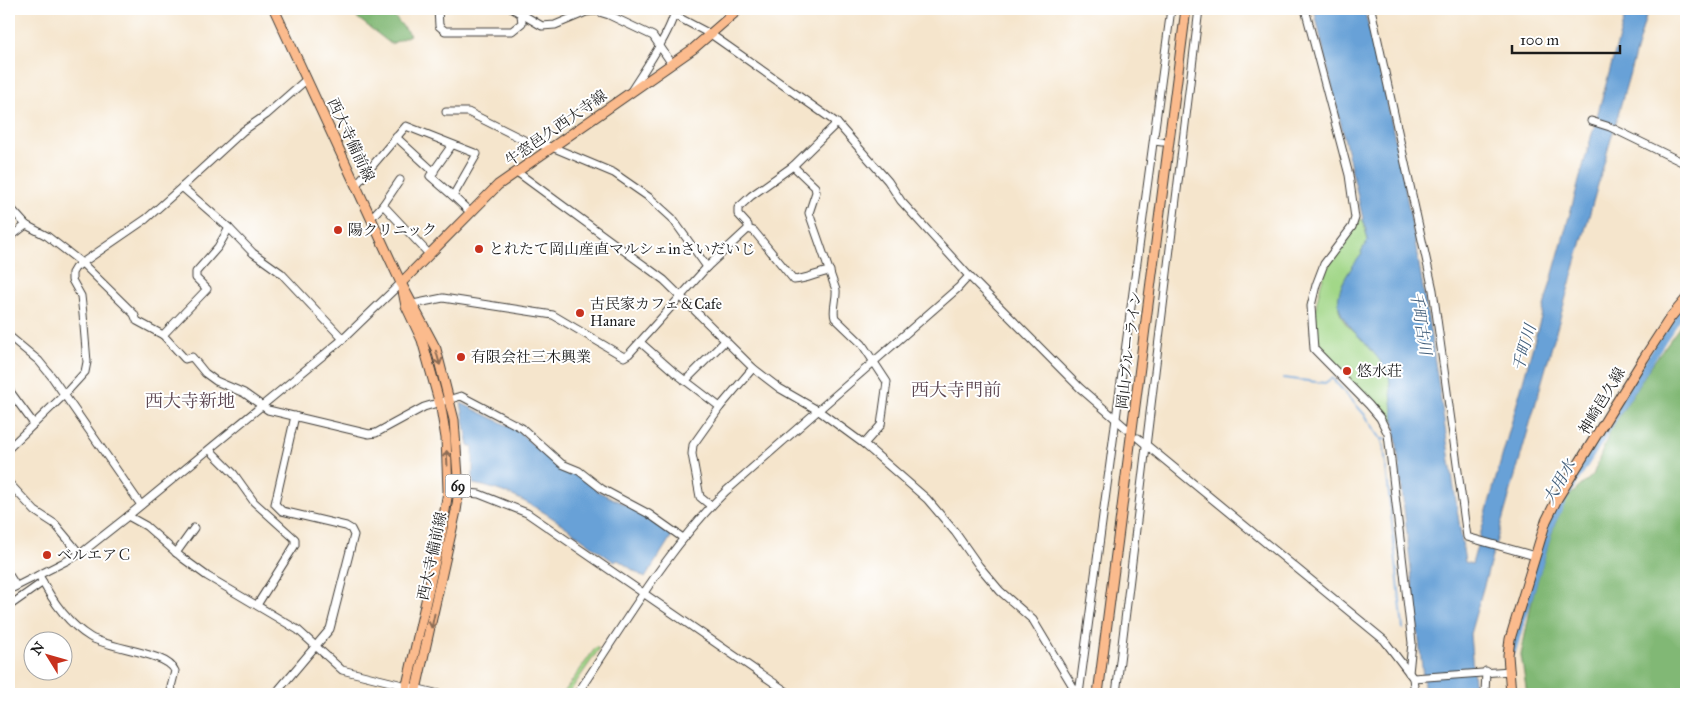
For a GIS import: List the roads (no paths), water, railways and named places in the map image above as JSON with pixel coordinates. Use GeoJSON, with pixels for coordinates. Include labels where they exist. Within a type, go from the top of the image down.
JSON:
{"type":"FeatureCollection","features":[{"type":"Feature","properties":{"kind":"main road","name":"西大寺備前線"},"geometry":{"type":"LineString","coordinates":[[274,9],[401,283],[436,349],[449,398],[454,428],[458,491],[447,556],[416,692]]}},
{"type":"Feature","properties":{"kind":"main road","name":"牛窓邑久西大寺線"},"geometry":{"type":"LineString","coordinates":[[401,283],[498,185],[712,35],[739,9]]}},
{"type":"Feature","properties":{"kind":"main road","name":"岡山ブルーライン"},"geometry":{"type":"LineString","coordinates":[[1098,694],[1186,9]]}},
{"type":"Feature","properties":{"kind":"main road","name":"西大寺備前線"},"geometry":{"type":"LineString","coordinates":[[401,283],[406,306],[422,340],[440,402],[446,438],[448,490],[442,530],[406,690]]}},
{"type":"Feature","properties":{"kind":"main road","name":"神崎邑久線"},"geometry":{"type":"LineString","coordinates":[[1511,694],[1508,655],[1510,639],[1546,521],[1556,499],[1654,342],[1686,299]]}},
{"type":"Feature","properties":{"kind":"street"},"geometry":{"type":"LineString","coordinates":[[438,9],[439,26],[445,31],[512,31],[522,23],[521,15]]}},
{"type":"Feature","properties":{"kind":"street"},"geometry":{"type":"LineString","coordinates":[[513,9],[542,26],[561,23],[586,12],[596,11],[653,36],[672,64]]}},
{"type":"Feature","properties":{"kind":"street"},"geometry":{"type":"LineString","coordinates":[[1079,694],[1116,419],[1158,141],[1171,9]]}},
{"type":"Feature","properties":{"kind":"street"},"geometry":{"type":"LineString","coordinates":[[1116,694],[1146,445],[1178,144],[1199,9]]}},
{"type":"Feature","properties":{"kind":"street"},"geometry":{"type":"LineString","coordinates":[[1305,9],[1349,175],[1354,218],[1352,227],[1324,264],[1316,285],[1311,306],[1311,332],[1314,349],[1369,405],[1380,418],[1388,434],[1412,642],[1411,676],[1415,694]]}},
{"type":"Feature","properties":{"kind":"street"},"geometry":{"type":"LineString","coordinates":[[1372,9],[1433,290],[1467,537],[1535,556]]}},
{"type":"Feature","properties":{"kind":"street"},"geometry":{"type":"LineString","coordinates":[[630,94],[675,12],[763,69],[837,124],[888,181],[901,201],[969,276],[1080,388],[1126,428]]}},
{"type":"Feature","properties":{"kind":"street"},"geometry":{"type":"LineString","coordinates":[[9,448],[85,372],[87,362],[81,296],[72,280],[72,273],[75,268],[146,219],[242,131],[266,115],[307,79]]}},
{"type":"Feature","properties":{"kind":"street"},"geometry":{"type":"LineString","coordinates":[[446,112],[468,112],[528,142],[552,147],[614,173],[650,198],[672,218],[707,267]]}},
{"type":"Feature","properties":{"kind":"street"},"geometry":{"type":"LineString","coordinates":[[1591,121],[1619,131],[1686,164]]}},
{"type":"Feature","properties":{"kind":"street"},"geometry":{"type":"LineString","coordinates":[[748,229],[748,225],[738,214],[738,208],[751,196],[793,166],[837,124]]}},
{"type":"Feature","properties":{"kind":"street"},"geometry":{"type":"LineString","coordinates":[[356,185],[406,126],[476,154],[453,196]]}},
{"type":"Feature","properties":{"kind":"street"},"geometry":{"type":"LineString","coordinates":[[396,137],[434,172]]}},
{"type":"Feature","properties":{"kind":"street"},"geometry":{"type":"LineString","coordinates":[[452,144],[430,176],[470,212]]}},
{"type":"Feature","properties":{"kind":"street"},"geometry":{"type":"LineString","coordinates":[[793,166],[814,186],[816,192],[809,214],[836,290],[837,299],[833,313],[835,318],[862,344],[887,382],[881,425],[864,444]]}},
{"type":"Feature","properties":{"kind":"street"},"geometry":{"type":"LineString","coordinates":[[517,172],[664,280],[683,296],[753,368],[779,388],[819,411],[864,444],[926,499],[955,532],[979,566],[1000,591],[1033,620],[1074,690],[1079,694]]}},
{"type":"Feature","properties":{"kind":"street"},"geometry":{"type":"LineString","coordinates":[[372,218],[400,180]]}},
{"type":"Feature","properties":{"kind":"street"},"geometry":{"type":"LineString","coordinates":[[182,188],[229,228],[253,253],[281,273],[342,339]]}},
{"type":"Feature","properties":{"kind":"street"},"geometry":{"type":"LineString","coordinates":[[383,205],[429,254]]}},
{"type":"Feature","properties":{"kind":"street"},"geometry":{"type":"LineString","coordinates":[[10,208],[26,225],[47,236],[82,263],[134,314],[137,321],[163,335],[185,359],[192,357],[205,373],[216,381],[244,393],[261,407],[369,434],[376,433],[424,407],[449,398],[461,396],[522,428],[562,464],[579,471],[602,489],[649,514],[683,538]]}},
{"type":"Feature","properties":{"kind":"street"},"geometry":{"type":"LineString","coordinates":[[9,238],[26,225]]}},
{"type":"Feature","properties":{"kind":"street"},"geometry":{"type":"LineString","coordinates":[[163,335],[207,289],[196,278],[196,272],[218,247],[229,228]]}},
{"type":"Feature","properties":{"kind":"street"},"geometry":{"type":"LineString","coordinates":[[413,304],[443,298],[553,314],[624,356],[640,342],[683,296],[707,267],[748,229]]}},
{"type":"Feature","properties":{"kind":"street"},"geometry":{"type":"LineString","coordinates":[[748,229],[754,231],[794,280],[804,280],[815,273],[830,271]]}},
{"type":"Feature","properties":{"kind":"street"},"geometry":{"type":"LineString","coordinates":[[576,694],[683,538],[711,506],[969,276]]}},
{"type":"Feature","properties":{"kind":"street"},"geometry":{"type":"LineString","coordinates":[[9,590],[80,554],[210,450],[342,339],[401,283]]}},
{"type":"Feature","properties":{"kind":"street"},"geometry":{"type":"LineString","coordinates":[[9,336],[39,361],[141,505]]}},
{"type":"Feature","properties":{"kind":"street"},"geometry":{"type":"LineString","coordinates":[[685,381],[726,340]]}},
{"type":"Feature","properties":{"kind":"street"},"geometry":{"type":"LineString","coordinates":[[640,342],[685,381],[720,407]]}},
{"type":"Feature","properties":{"kind":"street"},"geometry":{"type":"LineString","coordinates":[[711,506],[700,496],[692,454],[694,445],[720,407],[753,368]]}},
{"type":"Feature","properties":{"kind":"street"},"geometry":{"type":"LineString","coordinates":[[9,390],[34,424]]}},
{"type":"Feature","properties":{"kind":"street"},"geometry":{"type":"LineString","coordinates":[[275,694],[330,629],[354,535],[349,528],[282,510],[275,504],[295,416]]}},
{"type":"Feature","properties":{"kind":"street"},"geometry":{"type":"LineString","coordinates":[[1138,438],[1384,640],[1411,676],[1422,677],[1483,671],[1510,671]]}},
{"type":"Feature","properties":{"kind":"street"},"geometry":{"type":"LineString","coordinates":[[210,450],[234,474],[254,502],[295,539],[295,545],[256,605]]}},
{"type":"Feature","properties":{"kind":"street"},"geometry":{"type":"LineString","coordinates":[[9,483],[35,512],[55,524],[80,554]]}},
{"type":"Feature","properties":{"kind":"street"},"geometry":{"type":"LineString","coordinates":[[448,490],[492,498],[527,513],[790,694]]}},
{"type":"Feature","properties":{"kind":"street"},"geometry":{"type":"LineString","coordinates":[[128,516],[146,526],[176,553],[207,576],[298,630],[342,670],[406,690],[440,694]]}},
{"type":"Feature","properties":{"kind":"street"},"geometry":{"type":"LineString","coordinates":[[176,553],[194,528]]}},
{"type":"Feature","properties":{"kind":"street"},"geometry":{"type":"LineString","coordinates":[[9,575],[16,586]]}},
{"type":"Feature","properties":{"kind":"street"},"geometry":{"type":"LineString","coordinates":[[39,575],[58,608],[89,637],[106,645],[154,656],[169,662],[175,671],[171,687],[173,694]]}},
{"type":"Feature","properties":{"kind":"street"},"geometry":{"type":"LineString","coordinates":[[9,606],[43,582]]}},
{"type":"Feature","properties":{"kind":"street"},"geometry":{"type":"LineString","coordinates":[[1483,671],[1484,694]]}},
{"type":"Feature","properties":{"kind":"water","name":"千町古川"},"geometry":{"type":"Polygon","coordinates":[[[1314,9],[1364,9],[1397,146],[1410,215],[1434,353],[1465,562],[1472,564],[1627,9],[1648,9],[1470,634],[1475,694],[1425,694],[1389,375],[1377,357],[1344,319],[1339,307],[1339,293],[1346,276],[1362,254],[1361,252],[1368,240],[1314,9]]]}},
{"type":"Feature","properties":{"kind":"water"},"geometry":{"type":"Polygon","coordinates":[[[461,403],[517,430],[543,454],[560,466],[580,476],[599,492],[641,512],[672,532],[671,537],[645,578],[618,560],[614,562],[565,526],[530,504],[493,489],[473,484],[473,447],[469,446],[461,403]]]}},
{"type":"Feature","properties":{"kind":"waterway","name":"大用水"},"geometry":{"type":"LineString","coordinates":[[1512,651],[1551,523],[1566,494],[1686,305]]}},
{"type":"Feature","properties":{"kind":"waterway"},"geometry":{"type":"LineString","coordinates":[[1283,378],[1325,383],[1332,378],[1365,415],[1381,439],[1386,439]]}},
{"type":"Feature","properties":{"kind":"waterway"},"geometry":{"type":"LineString","coordinates":[[1381,439],[1384,447],[1403,629]]}},
{"type":"Feature","properties":{"kind":"place","name":"陽クリニック"},"geometry":{"type":"Point","coordinates":[338,230]}},
{"type":"Feature","properties":{"kind":"place","name":"とれたて岡山産直マルシェinさいだいじ"},"geometry":{"type":"Point","coordinates":[479,249]}},
{"type":"Feature","properties":{"kind":"place","name":"古民家カフェ＆Cafe Hanare"},"geometry":{"type":"Point","coordinates":[580,313]}},
{"type":"Feature","properties":{"kind":"place","name":"有限会社三木興業"},"geometry":{"type":"Point","coordinates":[461,357]}},
{"type":"Feature","properties":{"kind":"place","name":"悠水荘"},"geometry":{"type":"Point","coordinates":[1347,371]}},
{"type":"Feature","properties":{"kind":"place","name":"ベルエアＣ"},"geometry":{"type":"Point","coordinates":[47,555]}},
{"type":"Feature","properties":{"kind":"district","name":"西大寺門前"},"geometry":{"type":"Point","coordinates":[956,390]}},
{"type":"Feature","properties":{"kind":"district","name":"西大寺新地"},"geometry":{"type":"Point","coordinates":[190,401]}},
{"type":"Feature","properties":{"kind":"water label","name":"千町川"},"geometry":{"type":"Point","coordinates":[1524,348]}}]}
